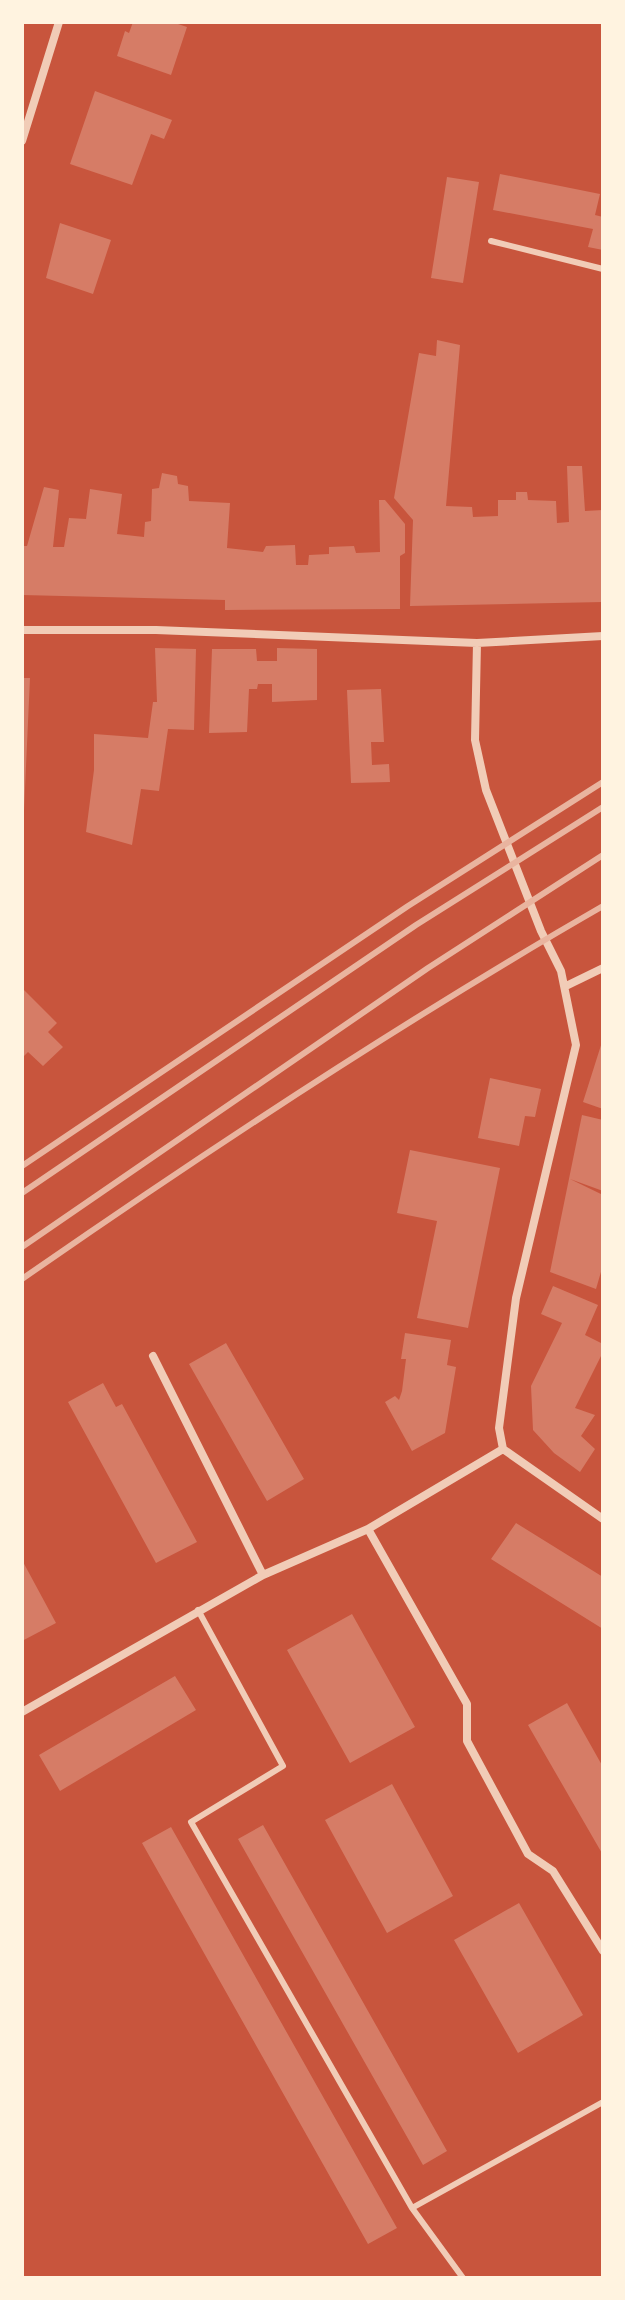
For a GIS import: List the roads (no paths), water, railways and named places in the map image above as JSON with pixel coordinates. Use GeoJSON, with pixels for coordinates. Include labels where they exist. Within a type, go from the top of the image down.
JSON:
{"type":"FeatureCollection","features":[{"type":"Feature","properties":{"kind":"street"},"geometry":{"type":"LineString","coordinates":[[22,141],[59,22]]}},
{"type":"Feature","properties":{"kind":"street"},"geometry":{"type":"LineString","coordinates":[[22,630],[156,630],[477,643],[603,636]]}},
{"type":"Feature","properties":{"kind":"street"},"geometry":{"type":"LineString","coordinates":[[477,643],[475,740],[486,790],[541,931],[561,971],[576,1045],[516,1298],[499,1428],[503,1449],[603,1519]]}},
{"type":"Feature","properties":{"kind":"street"},"geometry":{"type":"LineString","coordinates":[[566,986],[603,968]]}},
{"type":"Feature","properties":{"kind":"street"},"geometry":{"type":"LineString","coordinates":[[153,1356],[263,1575]]}},
{"type":"Feature","properties":{"kind":"street"},"geometry":{"type":"LineString","coordinates":[[22,1712],[263,1575],[368,1529],[503,1449]]}},
{"type":"Feature","properties":{"kind":"street"},"geometry":{"type":"LineString","coordinates":[[368,1529],[467,1704],[467,1741],[528,1854],[553,1871],[603,1951]]}},
{"type":"Feature","properties":{"kind":"lane"},"geometry":{"type":"LineString","coordinates":[[491,241],[603,269]]}},
{"type":"Feature","properties":{"kind":"lane"},"geometry":{"type":"LineString","coordinates":[[198,1610],[283,1766],[191,1822],[412,2208],[463,2278]]}},
{"type":"Feature","properties":{"kind":"lane"},"geometry":{"type":"LineString","coordinates":[[412,2208],[603,2102]]}},
{"type":"Feature","properties":{"kind":"railway"},"geometry":{"type":"LineString","coordinates":[[22,1166],[408,906],[603,782]]}},
{"type":"Feature","properties":{"kind":"railway"},"geometry":{"type":"LineString","coordinates":[[22,1193],[416,925],[603,807]]}},
{"type":"Feature","properties":{"kind":"railway"},"geometry":{"type":"LineString","coordinates":[[22,1247],[428,968],[603,855]]}},
{"type":"Feature","properties":{"kind":"railway"},"geometry":{"type":"LineString","coordinates":[[22,1279],[309,1086],[603,906]]}}]}
